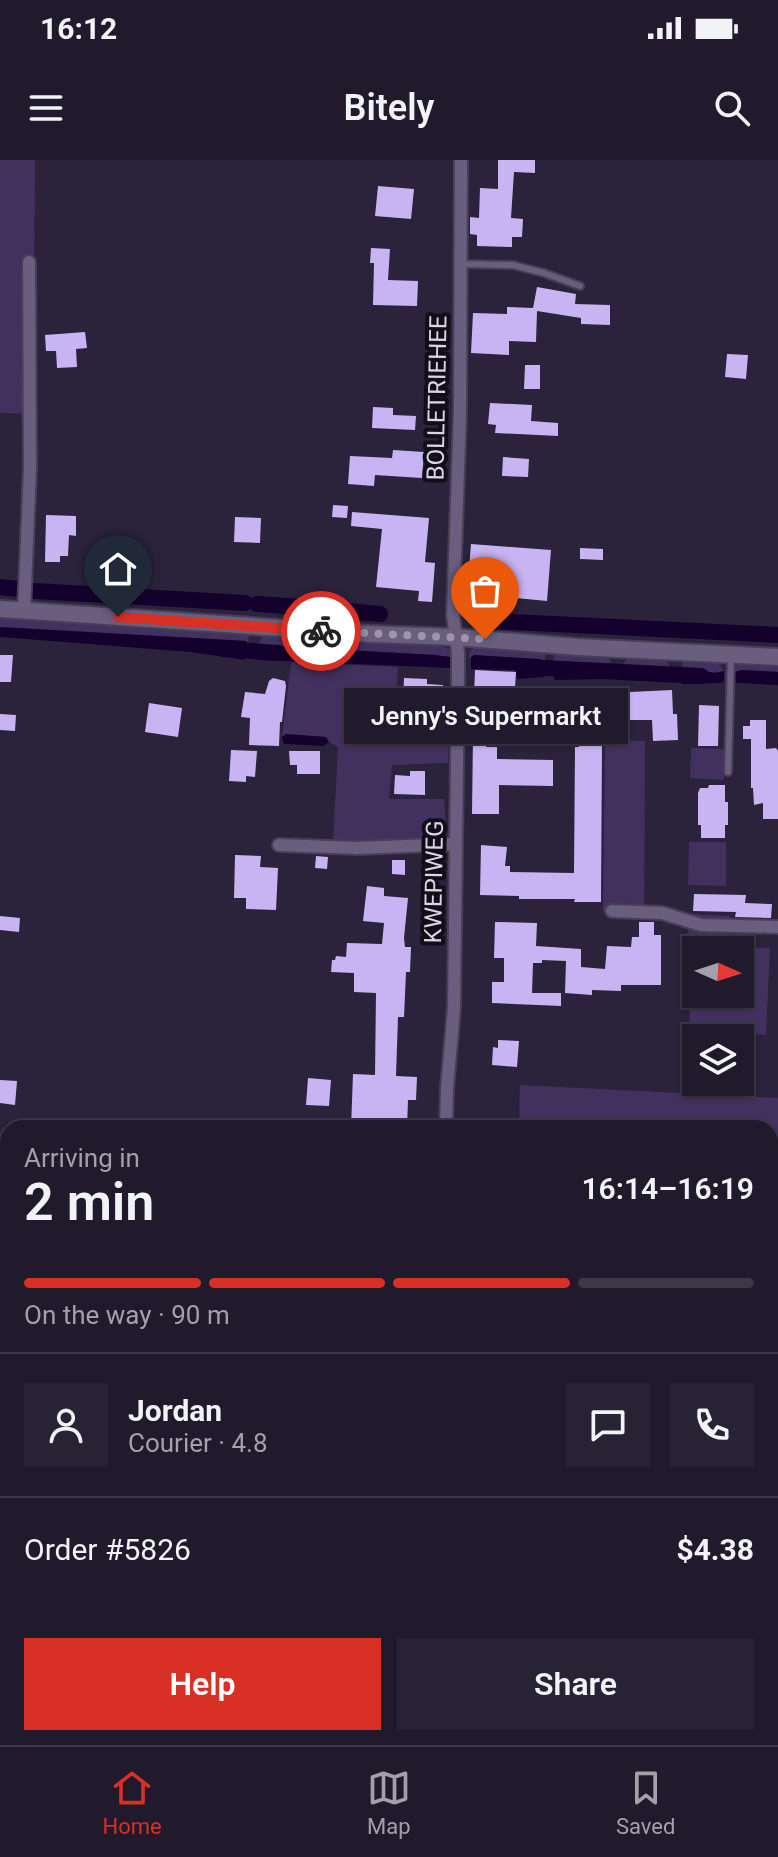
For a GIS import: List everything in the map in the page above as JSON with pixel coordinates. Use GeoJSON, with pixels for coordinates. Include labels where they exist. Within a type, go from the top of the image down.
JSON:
{"type":"FeatureCollection","features":[{"type":"Feature","properties":{"kind":"street","name":"BOLLETRIEHEE"},"geometry":{"type":"LineString","coordinates":[[456,645],[453,615],[460,412],[461,160]]}},
{"type":"Feature","properties":{"kind":"street"},"geometry":{"type":"LineString","coordinates":[[24,610],[30,469],[29,262]]}},
{"type":"Feature","properties":{"kind":"street"},"geometry":{"type":"LineString","coordinates":[[0,609],[370,634],[456,645],[577,647],[778,657]]}},
{"type":"Feature","properties":{"kind":"street","name":"KWEPIWEG"},"geometry":{"type":"LineString","coordinates":[[446,1120],[454,1008],[456,645]]}},
{"type":"Feature","properties":{"kind":"street"},"geometry":{"type":"LineString","coordinates":[[279,845],[357,848],[456,844]]}},
{"type":"Feature","properties":{"kind":"street"},"geometry":{"type":"LineString","coordinates":[[612,911],[662,913],[701,925],[778,927]]}},
{"type":"Feature","properties":{"kind":"lane"},"geometry":{"type":"LineString","coordinates":[[460,264],[513,265],[580,286]]}},
{"type":"Feature","properties":{"kind":"lane"},"geometry":{"type":"LineString","coordinates":[[728,772],[731,656]]}},
{"type":"Feature","properties":{"kind":"shaded area"},"geometry":{"type":"Polygon","coordinates":[[[0,160],[35,160],[33,414],[0,413],[0,160]]]}},
{"type":"Feature","properties":{"kind":"shaded area"},"geometry":{"type":"Polygon","coordinates":[[[0,615],[249,635],[248,644],[246,641],[0,627],[0,615]]]}},
{"type":"Feature","properties":{"kind":"shaded area"},"geometry":{"type":"Polygon","coordinates":[[[0,627],[246,641],[247,651],[244,660],[191,652],[0,637],[0,627]]]}},
{"type":"Feature","properties":{"kind":"shaded area"},"geometry":{"type":"Polygon","coordinates":[[[265,632],[440,646],[451,652],[450,657],[257,646],[265,632]]]}},
{"type":"Feature","properties":{"kind":"shaded area"},"geometry":{"type":"Polygon","coordinates":[[[259,645],[434,655],[450,657],[450,668],[260,660],[256,657],[259,645]]]}},
{"type":"Feature","properties":{"kind":"shaded area"},"geometry":{"type":"Polygon","coordinates":[[[474,648],[540,651],[545,653],[545,661],[474,655],[469,659],[469,652],[474,648]]]}},
{"type":"Feature","properties":{"kind":"shaded area"},"geometry":{"type":"Polygon","coordinates":[[[554,654],[605,655],[612,667],[555,663],[554,654]]]}},
{"type":"Feature","properties":{"kind":"shaded area"},"geometry":{"type":"Polygon","coordinates":[[[630,656],[666,658],[670,668],[622,665],[630,656]]]}},
{"type":"Feature","properties":{"kind":"shaded area"},"geometry":{"type":"Polygon","coordinates":[[[471,657],[540,659],[545,661],[544,677],[517,679],[516,670],[471,669],[471,657]]]}},
{"type":"Feature","properties":{"kind":"shaded area"},"geometry":{"type":"Polygon","coordinates":[[[689,658],[714,661],[724,671],[682,670],[682,663],[689,658]]]}},
{"type":"Feature","properties":{"kind":"shaded area"},"geometry":{"type":"Polygon","coordinates":[[[291,662],[398,667],[395,710],[450,711],[448,763],[392,765],[389,799],[444,799],[447,840],[333,843],[338,747],[325,737],[286,734],[282,737],[291,662]]]}},
{"type":"Feature","properties":{"kind":"shaded area"},"geometry":{"type":"Polygon","coordinates":[[[555,663],[610,665],[611,677],[554,680],[555,663]]]}},
{"type":"Feature","properties":{"kind":"shaded area"},"geometry":{"type":"Polygon","coordinates":[[[739,663],[778,665],[778,672],[734,672],[739,663]]]}},
{"type":"Feature","properties":{"kind":"shaded area"},"geometry":{"type":"Polygon","coordinates":[[[622,665],[670,668],[672,681],[621,680],[622,665]]]}},
{"type":"Feature","properties":{"kind":"shaded area"},"geometry":{"type":"Polygon","coordinates":[[[682,670],[715,673],[724,671],[724,681],[682,684],[682,670]]]}},
{"type":"Feature","properties":{"kind":"shaded area"},"geometry":{"type":"Polygon","coordinates":[[[734,672],[778,672],[778,685],[737,683],[734,672]]]}},
{"type":"Feature","properties":{"kind":"shaded area"},"geometry":{"type":"Polygon","coordinates":[[[286,734],[326,737],[329,742],[323,746],[284,744],[282,737],[286,734]]]}},
{"type":"Feature","properties":{"kind":"shaded area"},"geometry":{"type":"Polygon","coordinates":[[[605,740],[645,741],[644,914],[603,912],[605,740]]]}},
{"type":"Feature","properties":{"kind":"shaded area"},"geometry":{"type":"Polygon","coordinates":[[[691,748],[724,749],[724,780],[690,778],[691,748]]]}},
{"type":"Feature","properties":{"kind":"shaded area"},"geometry":{"type":"Polygon","coordinates":[[[689,842],[726,842],[726,886],[688,885],[689,842]]]}},
{"type":"Feature","properties":{"kind":"shaded area"},"geometry":{"type":"Polygon","coordinates":[[[688,914],[729,916],[728,936],[688,936],[688,914]]]}},
{"type":"Feature","properties":{"kind":"shaded area"},"geometry":{"type":"Polygon","coordinates":[[[754,947],[770,948],[766,1035],[754,1034],[754,1024],[690,1024],[690,1008],[754,1008],[754,947]]]}},
{"type":"Feature","properties":{"kind":"shaded area"},"geometry":{"type":"Polygon","coordinates":[[[520,1085],[682,1093],[682,1096],[778,1098],[778,1120],[519,1120],[520,1085]]]}},
{"type":"Feature","properties":{"kind":"building"},"geometry":{"type":"Polygon","coordinates":[[[498,160],[535,160],[535,173],[514,172],[511,218],[523,219],[522,237],[512,237],[512,247],[477,246],[477,235],[470,234],[470,217],[479,218],[480,188],[498,189],[498,160]]]}},
{"type":"Feature","properties":{"kind":"building"},"geometry":{"type":"Polygon","coordinates":[[[378,186],[414,189],[411,219],[375,216],[378,186]]]}},
{"type":"Feature","properties":{"kind":"building"},"geometry":{"type":"Polygon","coordinates":[[[371,248],[390,249],[388,280],[418,281],[417,306],[373,305],[374,263],[370,263],[371,248]]]}},
{"type":"Feature","properties":{"kind":"building"},"geometry":{"type":"Polygon","coordinates":[[[537,287],[576,294],[575,304],[610,305],[610,325],[581,324],[581,318],[537,311],[536,342],[509,341],[509,355],[471,353],[473,313],[507,314],[507,307],[533,308],[537,287]]]}},
{"type":"Feature","properties":{"kind":"building"},"geometry":{"type":"Polygon","coordinates":[[[85,332],[87,348],[76,349],[77,367],[57,368],[56,351],[46,351],[45,335],[85,332]]]}},
{"type":"Feature","properties":{"kind":"building"},"geometry":{"type":"Polygon","coordinates":[[[727,354],[748,355],[746,379],[725,377],[727,354]]]}},
{"type":"Feature","properties":{"kind":"building"},"geometry":{"type":"Polygon","coordinates":[[[525,365],[540,365],[540,389],[524,389],[525,365]]]}},
{"type":"Feature","properties":{"kind":"building"},"geometry":{"type":"Polygon","coordinates":[[[490,403],[532,405],[531,421],[558,423],[558,436],[495,433],[496,425],[488,424],[490,403]]]}},
{"type":"Feature","properties":{"kind":"building"},"geometry":{"type":"Polygon","coordinates":[[[373,407],[393,408],[393,415],[416,416],[415,430],[372,428],[373,407]]]}},
{"type":"Feature","properties":{"kind":"building"},"geometry":{"type":"Polygon","coordinates":[[[393,450],[424,452],[422,478],[375,475],[374,486],[348,484],[350,456],[392,458],[393,450]]]}},
{"type":"Feature","properties":{"kind":"building"},"geometry":{"type":"Polygon","coordinates":[[[503,457],[529,459],[528,477],[502,476],[503,457]]]}},
{"type":"Feature","properties":{"kind":"building"},"geometry":{"type":"Polygon","coordinates":[[[333,505],[348,506],[347,518],[332,517],[333,505]]]}},
{"type":"Feature","properties":{"kind":"building"},"geometry":{"type":"Polygon","coordinates":[[[352,512],[429,518],[425,562],[435,563],[432,602],[418,601],[419,591],[376,587],[382,529],[351,526],[352,512]]]}},
{"type":"Feature","properties":{"kind":"building"},"geometry":{"type":"Polygon","coordinates":[[[46,515],[76,516],[76,536],[69,535],[68,556],[60,556],[60,562],[45,562],[46,515]]]}},
{"type":"Feature","properties":{"kind":"building"},"geometry":{"type":"Polygon","coordinates":[[[235,517],[261,518],[260,543],[234,542],[235,517]]]}},
{"type":"Feature","properties":{"kind":"building"},"geometry":{"type":"Polygon","coordinates":[[[471,544],[551,550],[547,601],[476,594],[475,602],[462,601],[464,569],[469,569],[471,544]]]}},
{"type":"Feature","properties":{"kind":"building"},"geometry":{"type":"Polygon","coordinates":[[[580,548],[603,549],[603,560],[580,559],[580,548]]]}},
{"type":"Feature","properties":{"kind":"building"},"geometry":{"type":"Polygon","coordinates":[[[0,655],[13,655],[11,682],[0,682],[0,655]]]}},
{"type":"Feature","properties":{"kind":"building"},"geometry":{"type":"Polygon","coordinates":[[[475,670],[516,672],[515,688],[540,690],[538,704],[553,706],[551,729],[492,724],[495,697],[474,696],[475,670]]]}},
{"type":"Feature","properties":{"kind":"building"},"geometry":{"type":"Polygon","coordinates":[[[273,678],[285,681],[286,686],[279,746],[249,745],[250,718],[241,717],[245,692],[265,694],[273,678]]]}},
{"type":"Feature","properties":{"kind":"building"},"geometry":{"type":"Polygon","coordinates":[[[404,678],[427,679],[427,684],[443,685],[442,705],[403,703],[404,678]]]}},
{"type":"Feature","properties":{"kind":"building"},"geometry":{"type":"Polygon","coordinates":[[[617,688],[630,688],[630,692],[672,690],[678,740],[653,741],[652,720],[612,722],[612,711],[563,710],[563,690],[617,691],[617,688]]]}},
{"type":"Feature","properties":{"kind":"building"},"geometry":{"type":"Polygon","coordinates":[[[149,703],[182,708],[178,737],[145,732],[149,703]]]}},
{"type":"Feature","properties":{"kind":"building"},"geometry":{"type":"Polygon","coordinates":[[[699,705],[719,706],[718,746],[698,746],[699,705]]]}},
{"type":"Feature","properties":{"kind":"building"},"geometry":{"type":"Polygon","coordinates":[[[0,714],[16,715],[15,731],[0,730],[0,714]]]}},
{"type":"Feature","properties":{"kind":"building"},"geometry":{"type":"Polygon","coordinates":[[[750,720],[766,720],[766,749],[776,748],[778,751],[778,819],[763,819],[763,803],[754,805],[751,739],[743,739],[743,726],[750,726],[750,720]]]}},
{"type":"Feature","properties":{"kind":"building"},"geometry":{"type":"Polygon","coordinates":[[[473,735],[486,735],[486,747],[497,747],[497,759],[553,760],[553,786],[499,785],[499,814],[472,814],[473,735]]]}},
{"type":"Feature","properties":{"kind":"building"},"geometry":{"type":"Polygon","coordinates":[[[602,746],[601,902],[480,895],[481,845],[507,847],[505,866],[510,866],[510,872],[574,873],[575,747],[602,746]]]}},
{"type":"Feature","properties":{"kind":"building"},"geometry":{"type":"Polygon","coordinates":[[[231,750],[257,751],[255,777],[246,776],[246,782],[229,781],[231,750]]]}},
{"type":"Feature","properties":{"kind":"building"},"geometry":{"type":"Polygon","coordinates":[[[289,751],[320,751],[320,774],[297,774],[297,765],[290,765],[289,751]]]}},
{"type":"Feature","properties":{"kind":"building"},"geometry":{"type":"Polygon","coordinates":[[[410,771],[425,771],[425,795],[394,794],[395,775],[410,776],[410,771]]]}},
{"type":"Feature","properties":{"kind":"building"},"geometry":{"type":"Polygon","coordinates":[[[709,785],[725,785],[728,825],[725,825],[725,838],[701,838],[698,793],[700,788],[708,788],[709,785]]]}},
{"type":"Feature","properties":{"kind":"building"},"geometry":{"type":"Polygon","coordinates":[[[235,855],[261,856],[260,867],[278,868],[276,910],[246,909],[246,898],[234,898],[235,855]]]}},
{"type":"Feature","properties":{"kind":"building"},"geometry":{"type":"Polygon","coordinates":[[[316,856],[328,857],[327,869],[315,868],[316,856]]]}},
{"type":"Feature","properties":{"kind":"building"},"geometry":{"type":"Polygon","coordinates":[[[392,860],[405,860],[405,875],[392,874],[392,860]]]}},
{"type":"Feature","properties":{"kind":"building"},"geometry":{"type":"Polygon","coordinates":[[[367,886],[384,888],[384,896],[408,898],[404,938],[405,947],[411,947],[410,972],[406,972],[404,1017],[398,1017],[396,1076],[417,1077],[416,1100],[408,1100],[407,1120],[351,1120],[353,1074],[375,1075],[376,993],[354,992],[354,973],[331,972],[332,960],[336,956],[346,957],[347,943],[382,944],[384,923],[363,921],[367,886]]]}},
{"type":"Feature","properties":{"kind":"building"},"geometry":{"type":"Polygon","coordinates":[[[694,894],[746,895],[745,903],[772,904],[771,918],[735,917],[736,912],[693,911],[694,894]]]}},
{"type":"Feature","properties":{"kind":"building"},"geometry":{"type":"Polygon","coordinates":[[[0,916],[20,918],[19,932],[0,930],[0,916]]]}},
{"type":"Feature","properties":{"kind":"building"},"geometry":{"type":"Polygon","coordinates":[[[495,922],[537,923],[536,946],[581,949],[581,967],[605,969],[607,946],[631,947],[632,937],[639,937],[639,922],[654,922],[654,935],[661,935],[661,985],[621,985],[621,991],[592,990],[592,995],[565,993],[566,961],[542,960],[542,963],[533,963],[532,993],[561,993],[561,1006],[492,1003],[492,982],[504,982],[504,958],[494,958],[495,922]]]}},
{"type":"Feature","properties":{"kind":"building"},"geometry":{"type":"Polygon","coordinates":[[[498,1040],[519,1041],[517,1067],[492,1065],[493,1047],[498,1048],[498,1040]]]}},
{"type":"Feature","properties":{"kind":"building"},"geometry":{"type":"Polygon","coordinates":[[[308,1078],[331,1080],[329,1106],[306,1105],[308,1078]]]}},
{"type":"Feature","properties":{"kind":"building"},"geometry":{"type":"Polygon","coordinates":[[[0,1080],[17,1081],[15,1105],[0,1103],[0,1080]]]}},
{"type":"Feature","properties":{"kind":"waterway"},"geometry":{"type":"LineString","coordinates":[[0,587],[18,589]]}},
{"type":"Feature","properties":{"kind":"waterway"},"geometry":{"type":"LineString","coordinates":[[35,591],[245,603]]}},
{"type":"Feature","properties":{"kind":"waterway"},"geometry":{"type":"LineString","coordinates":[[257,604],[301,607]]}},
{"type":"Feature","properties":{"kind":"waterway"},"geometry":{"type":"LineString","coordinates":[[313,608],[380,614]]}},
{"type":"Feature","properties":{"kind":"waterway"},"geometry":{"type":"LineString","coordinates":[[492,621],[778,635]]}},
{"type":"Feature","properties":{"kind":"waterway"},"geometry":{"type":"LineString","coordinates":[[225,649],[278,653]]}},
{"type":"Feature","properties":{"kind":"waterway"},"geometry":{"type":"LineString","coordinates":[[524,667],[701,676]]}},
{"type":"Feature","properties":{"kind":"way so far"},"geometry":{"type":"LineString","coordinates":[[321,631],[485,639]]}},
{"type":"Feature","properties":{"kind":"place","name":"Jenny's Supermarkt"},"geometry":{"type":"Point","coordinates":[485,639]}},
{"type":"Feature","properties":{"kind":"route"},"geometry":{"type":"LineString","coordinates":[[118,617],[321,631]]}}]}
